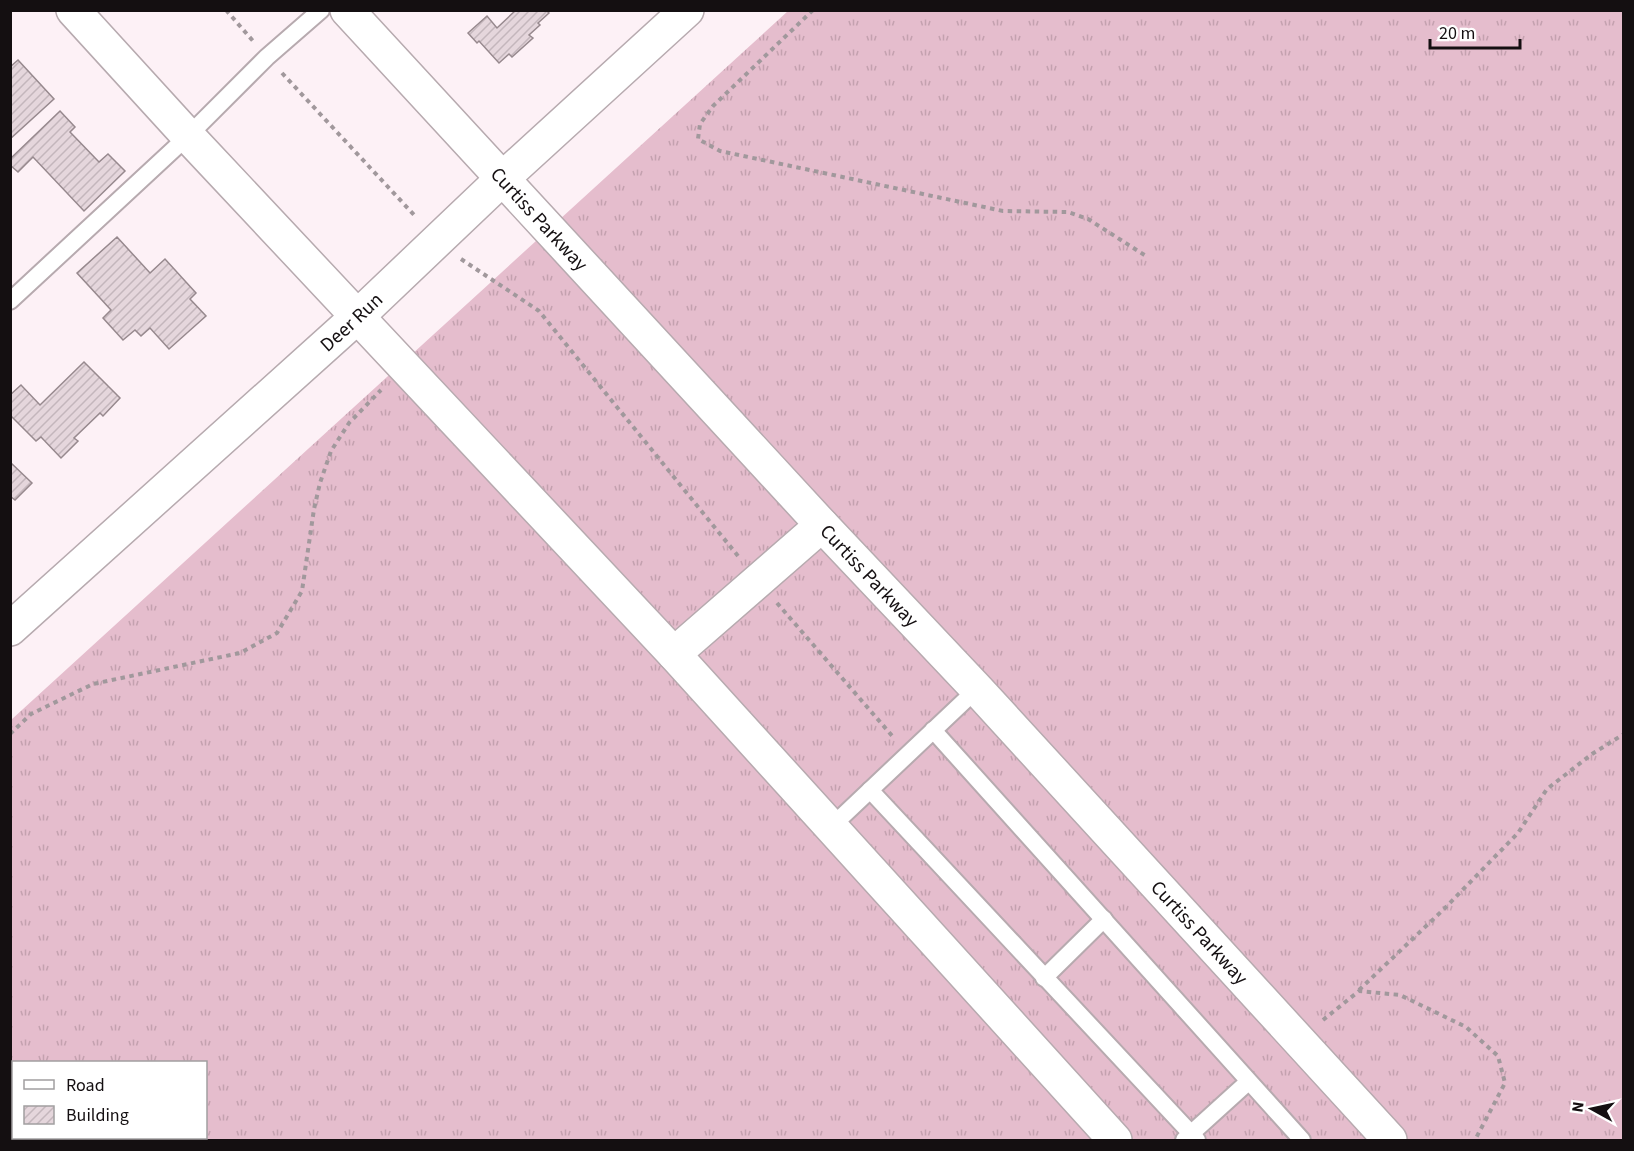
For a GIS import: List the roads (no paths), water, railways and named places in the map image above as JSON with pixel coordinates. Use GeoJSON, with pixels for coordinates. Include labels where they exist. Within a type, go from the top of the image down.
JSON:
{"type":"FeatureCollection","features":[{"type":"Feature","properties":{"kind":"main road"},"geometry":{"type":"LineString","coordinates":[[73,10],[188,136],[674,654],[1115,1140]]}},
{"type":"Feature","properties":{"kind":"main road","name":"Curtiss Parkway"},"geometry":{"type":"LineString","coordinates":[[347,10],[822,525],[977,689],[1390,1140]]}},
{"type":"Feature","properties":{"kind":"main road","name":"Deer Run"},"geometry":{"type":"LineString","coordinates":[[10,629],[357,316],[502,179],[687,10]]}},
{"type":"Feature","properties":{"kind":"main road"},"geometry":{"type":"LineString","coordinates":[[674,654],[822,525]]}},
{"type":"Feature","properties":{"kind":"lane"},"geometry":{"type":"LineString","coordinates":[[10,301],[188,136],[267,57],[321,10]]}},
{"type":"Feature","properties":{"kind":"lane"},"geometry":{"type":"LineString","coordinates":[[831,827],[977,689]]}},
{"type":"Feature","properties":{"kind":"lane"},"geometry":{"type":"LineString","coordinates":[[933,730],[1302,1140]]}},
{"type":"Feature","properties":{"kind":"lane"},"geometry":{"type":"LineString","coordinates":[[870,790],[1190,1138],[1248,1082]]}},
{"type":"Feature","properties":{"kind":"lane"},"geometry":{"type":"LineString","coordinates":[[1044,978],[1104,919]]}}]}
